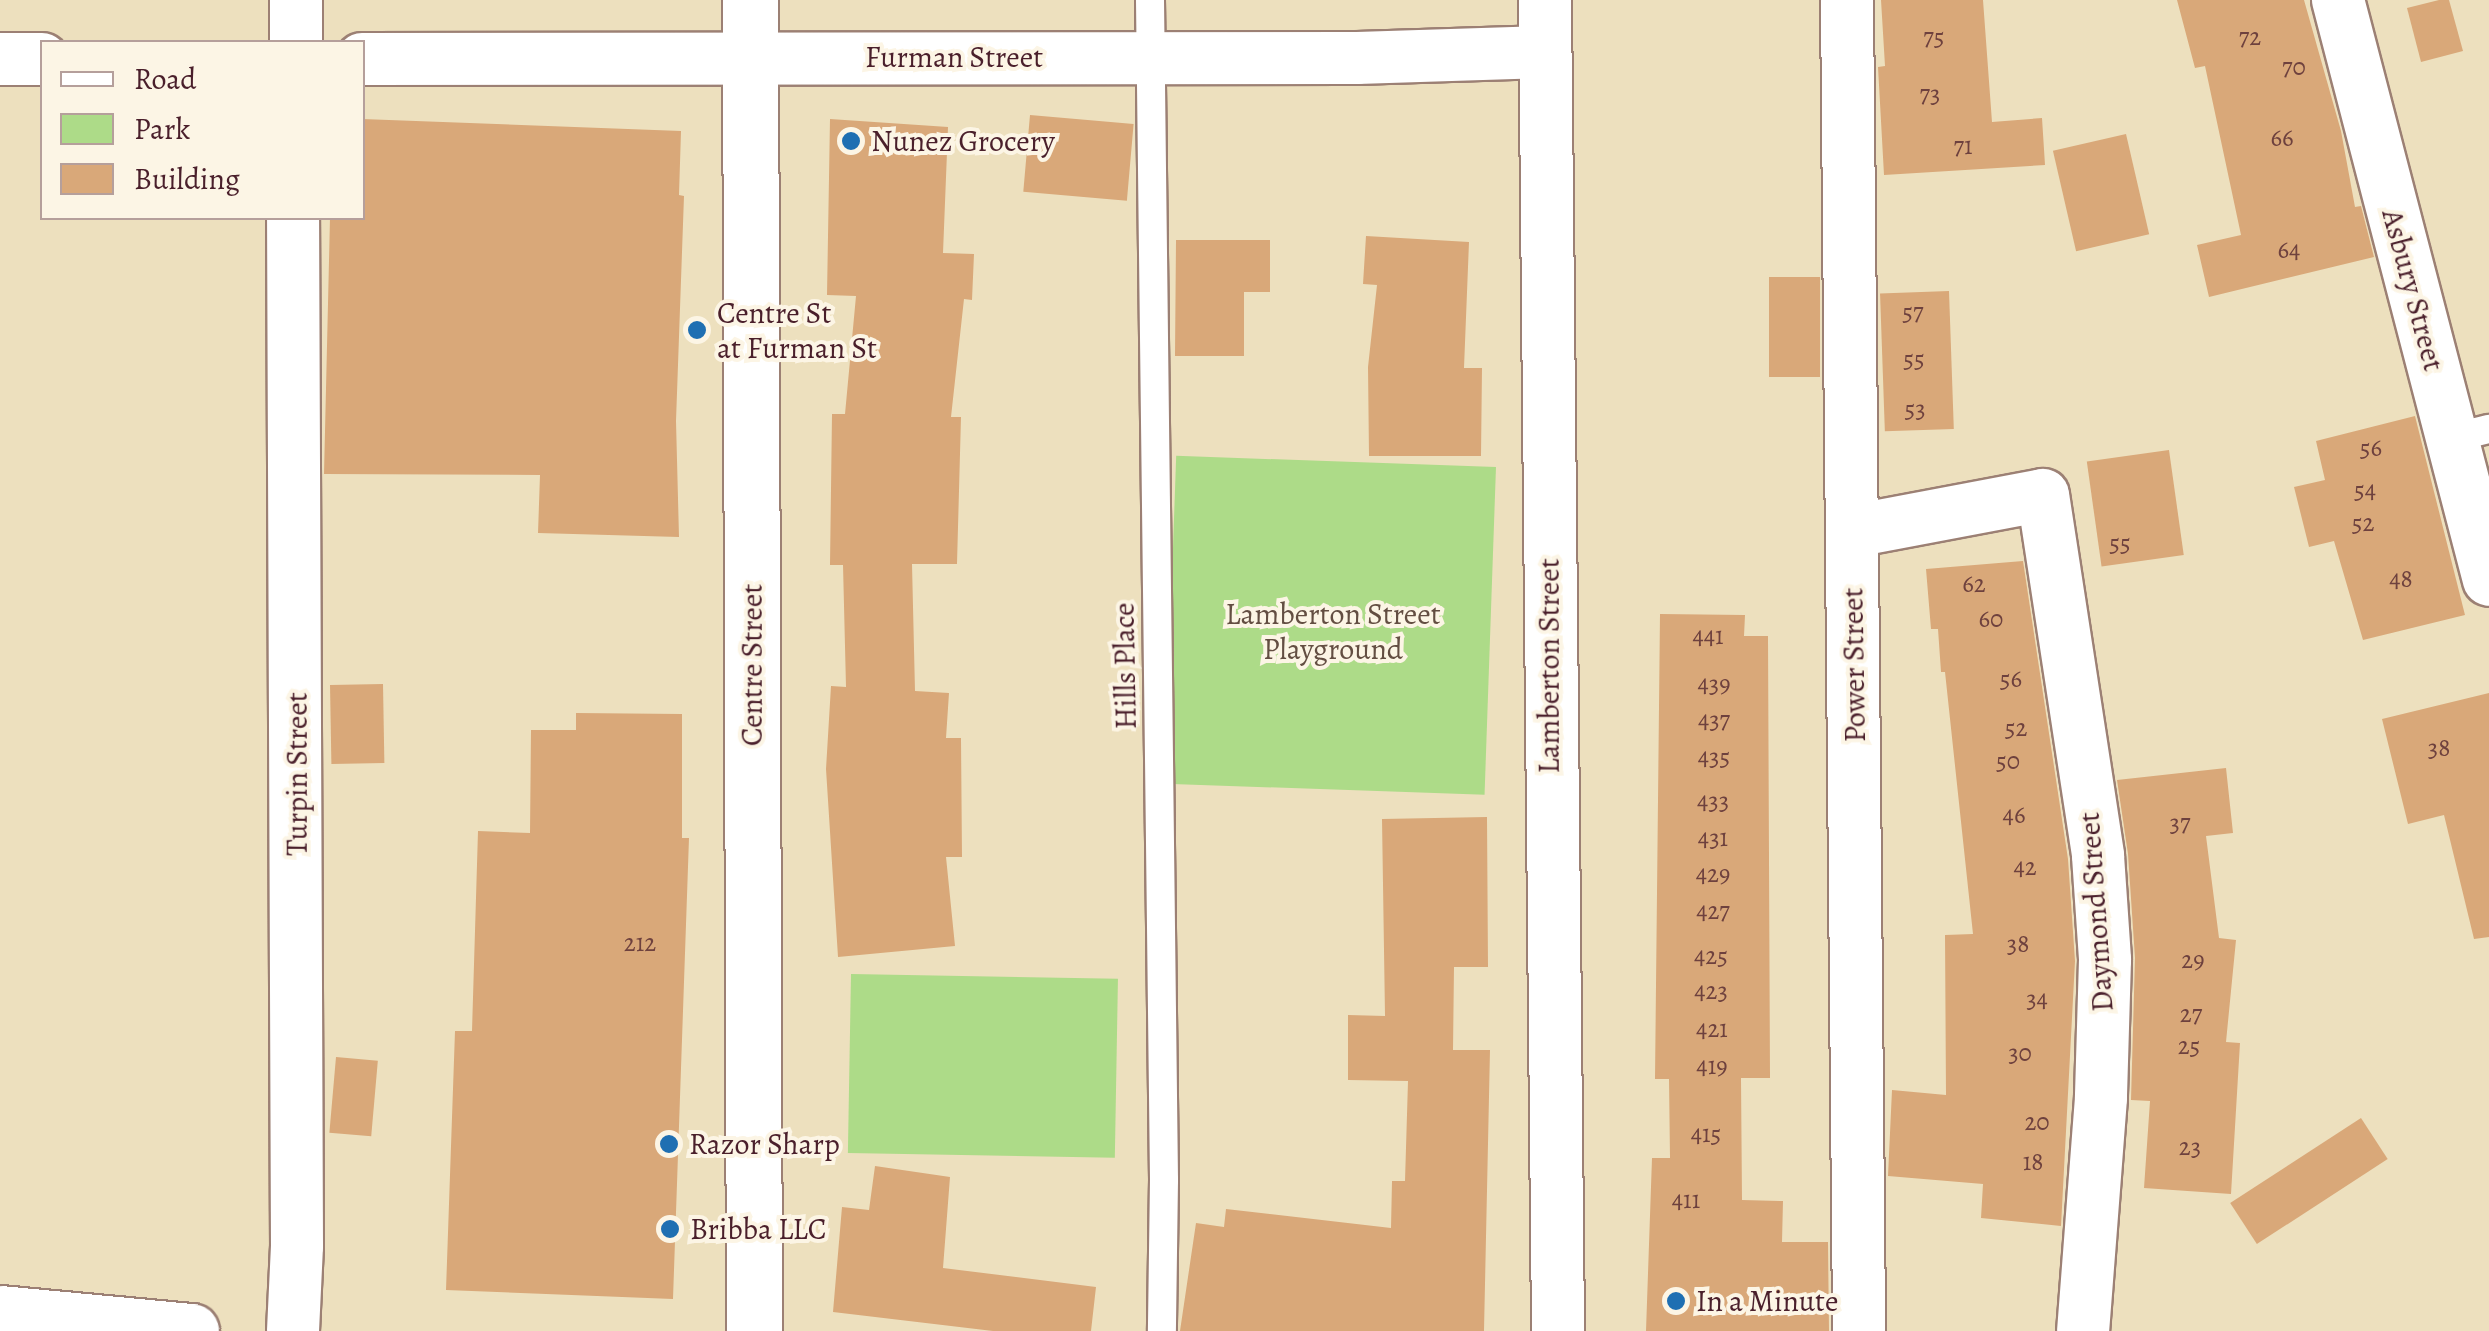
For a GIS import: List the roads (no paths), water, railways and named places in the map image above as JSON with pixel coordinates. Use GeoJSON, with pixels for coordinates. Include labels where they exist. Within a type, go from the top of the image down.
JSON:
{"type":"FeatureCollection","features":[{"type":"Feature","properties":{"kind":"street"},"geometry":{"type":"LineString","coordinates":[[296,0],[296,40]]}},
{"type":"Feature","properties":{"kind":"street","name":"Centre Street"},"geometry":{"type":"LineString","coordinates":[[750,0],[754,1331]]}},
{"type":"Feature","properties":{"kind":"street","name":"Lamberton Street"},"geometry":{"type":"LineString","coordinates":[[1544,0],[1558,1331]]}},
{"type":"Feature","properties":{"kind":"street","name":"Power Street"},"geometry":{"type":"LineString","coordinates":[[1847,0],[1858,1331]]}},
{"type":"Feature","properties":{"kind":"street","name":"Asbury Street"},"geometry":{"type":"LineString","coordinates":[[2338,0],[2470,433],[2489,580]]}},
{"type":"Feature","properties":{"kind":"street","name":"Furman Street"},"geometry":{"type":"LineString","coordinates":[[365,59],[1150,59],[1546,52]]}},
{"type":"Feature","properties":{"kind":"street"},"geometry":{"type":"LineString","coordinates":[[0,59],[40,59]]}},
{"type":"Feature","properties":{"kind":"street","name":"Turpin Street"},"geometry":{"type":"LineString","coordinates":[[292,1331],[297,1246],[294,220]]}},
{"type":"Feature","properties":{"kind":"street","name":"Daymond Street"},"geometry":{"type":"LineString","coordinates":[[1852,531],[2043,495],[2098,856],[2105,960],[2101,1098],[2083,1331]]}},
{"type":"Feature","properties":{"kind":"street"},"geometry":{"type":"LineString","coordinates":[[0,1313],[191,1331]]}},
{"type":"Feature","properties":{"kind":"lane","name":"Hills Place"},"geometry":{"type":"LineString","coordinates":[[1150,0],[1164,1180],[1162,1331]]}},
{"type":"Feature","properties":{"kind":"place","name":"Nunez Grocery"},"geometry":{"type":"Point","coordinates":[851,141]}},
{"type":"Feature","properties":{"kind":"place","name":"Centre St at Furman St"},"geometry":{"type":"Point","coordinates":[697,330]}},
{"type":"Feature","properties":{"kind":"place","name":"Razor Sharp"},"geometry":{"type":"Point","coordinates":[669,1144]}},
{"type":"Feature","properties":{"kind":"place","name":"Bribba LLC"},"geometry":{"type":"Point","coordinates":[670,1229]}},
{"type":"Feature","properties":{"kind":"place","name":"In a Minute"},"geometry":{"type":"Point","coordinates":[1676,1301]}},
{"type":"Feature","properties":{"kind":"park label","name":"Lamberton Street Playground"},"geometry":{"type":"Point","coordinates":[1333,631]}}]}
